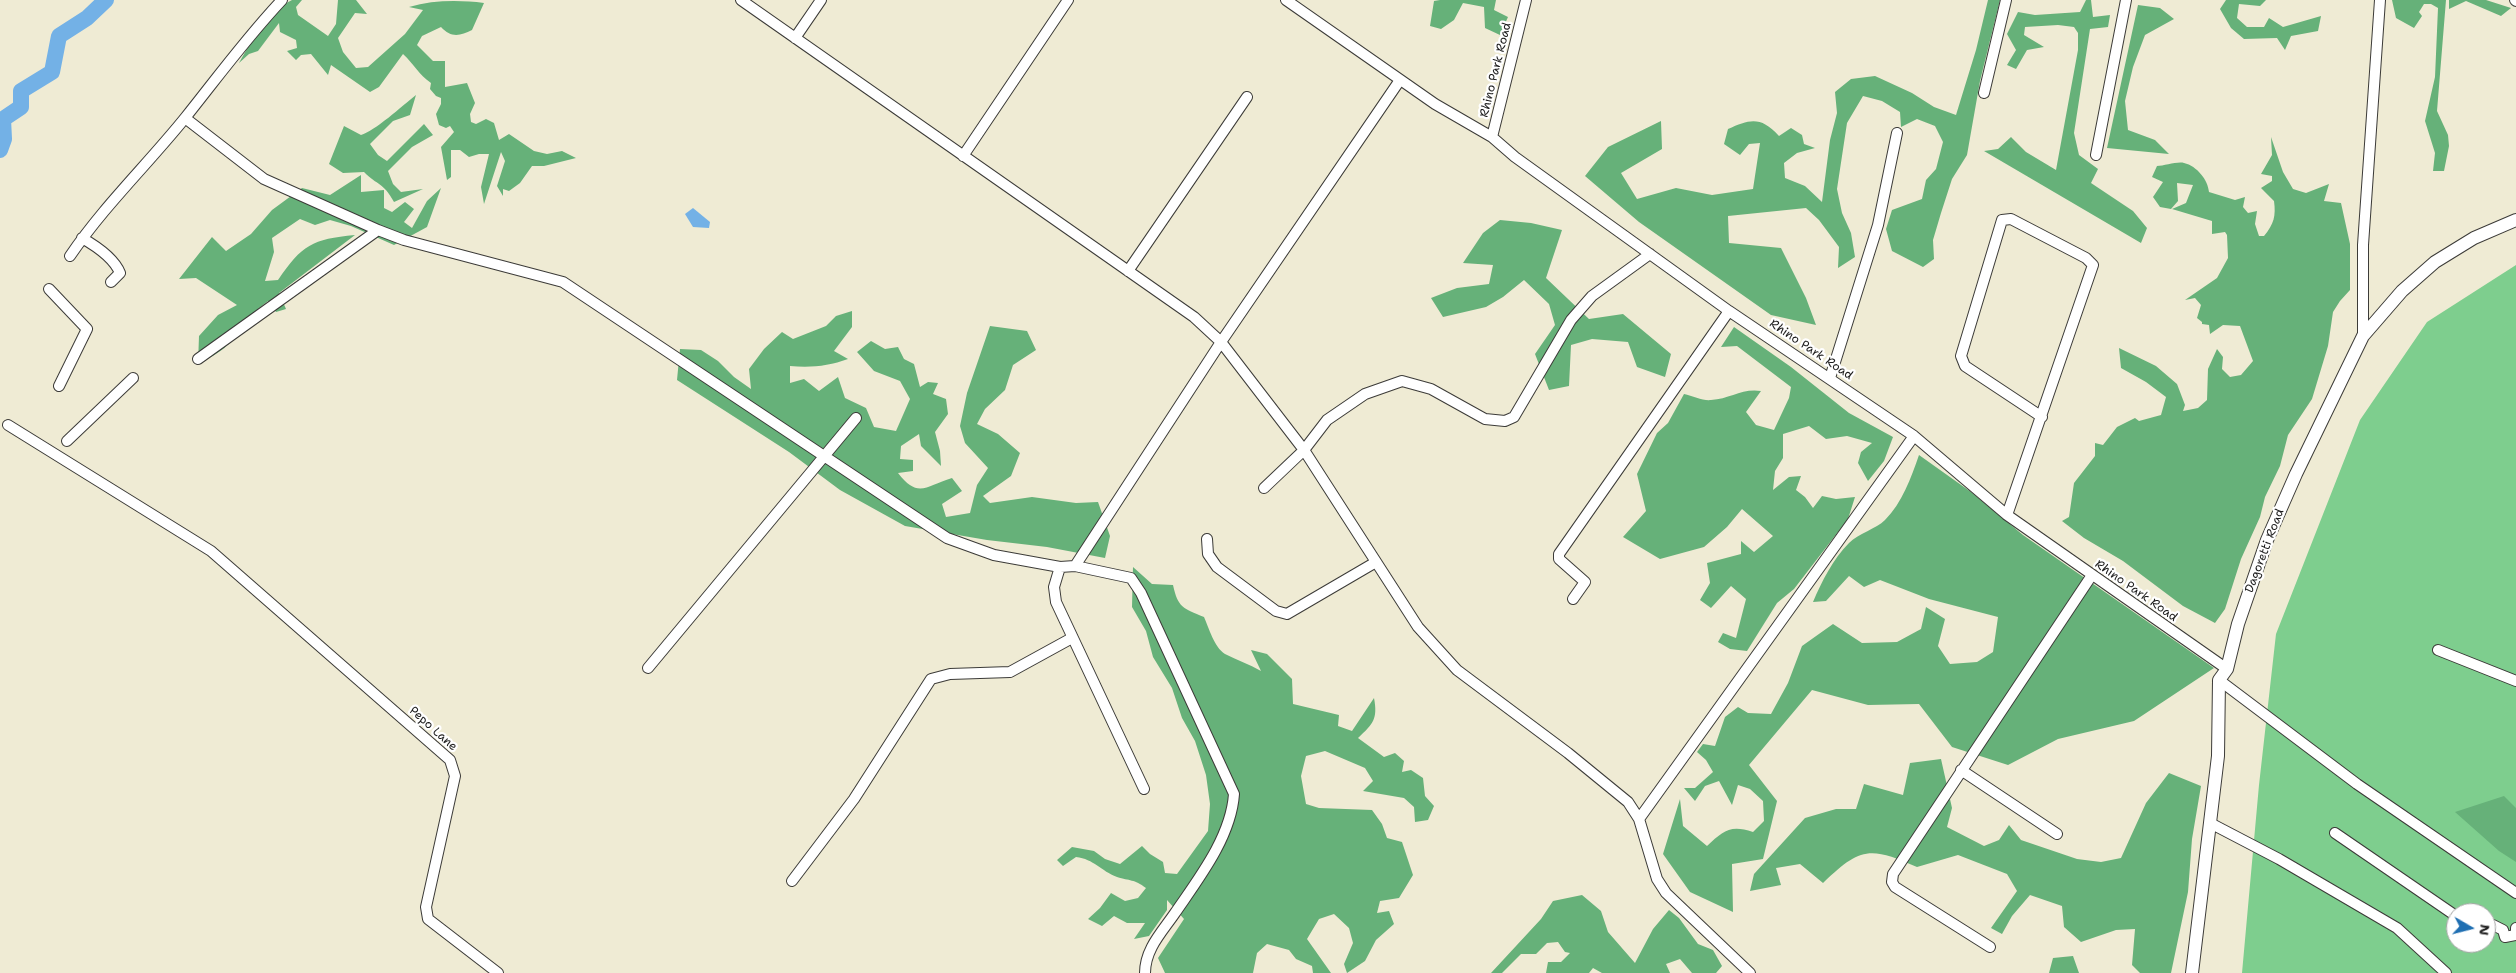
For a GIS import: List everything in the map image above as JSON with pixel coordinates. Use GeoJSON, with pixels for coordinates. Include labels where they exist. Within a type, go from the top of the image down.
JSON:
{"type":"FeatureCollection","features":[{"type":"Feature","properties":{"kind":"main road","name":"Dagoretti Road"},"geometry":{"type":"LineString","coordinates":[[2219,680],[2228,670],[2238,624],[2267,540],[2296,474],[2363,336],[2402,291],[2435,262],[2474,238],[2516,220]]}},
{"type":"Feature","properties":{"kind":"main road"},"geometry":{"type":"LineString","coordinates":[[2192,973],[2218,756],[2219,680]]}},
{"type":"Feature","properties":{"kind":"street"},"geometry":{"type":"LineString","coordinates":[[70,256],[93,222],[185,118],[252,31],[282,0]]}},
{"type":"Feature","properties":{"kind":"street"},"geometry":{"type":"LineString","coordinates":[[741,0],[1194,317],[1220,342],[1304,450],[1418,627],[1458,670],[1568,753],[1628,802],[1638,819],[1657,880],[1666,894],[1750,973]]}},
{"type":"Feature","properties":{"kind":"street"},"geometry":{"type":"LineString","coordinates":[[795,38],[821,0]]}},
{"type":"Feature","properties":{"kind":"street"},"geometry":{"type":"LineString","coordinates":[[963,156],[1068,0]]}},
{"type":"Feature","properties":{"kind":"street"},"geometry":{"type":"LineString","coordinates":[[1286,0],[1435,104],[1492,137]]}},
{"type":"Feature","properties":{"kind":"street","name":"Rhino Park Road"},"geometry":{"type":"LineString","coordinates":[[1526,0],[1492,137],[1515,157],[1730,311],[1914,436],[2006,515],[2228,670]]}},
{"type":"Feature","properties":{"kind":"street"},"geometry":{"type":"LineString","coordinates":[[1984,93],[2006,0]]}},
{"type":"Feature","properties":{"kind":"street"},"geometry":{"type":"LineString","coordinates":[[2096,155],[2126,0]]}},
{"type":"Feature","properties":{"kind":"street"},"geometry":{"type":"LineString","coordinates":[[2363,336],[2364,245],[2380,0]]}},
{"type":"Feature","properties":{"kind":"street"},"geometry":{"type":"LineString","coordinates":[[1075,566],[1220,342],[1400,80]]}},
{"type":"Feature","properties":{"kind":"street"},"geometry":{"type":"LineString","coordinates":[[1128,271],[1247,97]]}},
{"type":"Feature","properties":{"kind":"street"},"geometry":{"type":"LineString","coordinates":[[185,118],[264,179],[378,230],[404,240],[561,281],[581,292],[659,348],[947,538],[994,555],[1060,568],[1075,566],[1131,578],[1145,602],[1234,794],[1233,809],[1220,841],[1185,898],[1149,950],[1145,973]]}},
{"type":"Feature","properties":{"kind":"street"},"geometry":{"type":"LineString","coordinates":[[1830,378],[1878,225],[1897,133]]}},
{"type":"Feature","properties":{"kind":"street"},"geometry":{"type":"LineString","coordinates":[[2006,515],[2042,417],[2093,265],[2086,258],[2011,219],[2002,220],[1960,356],[1964,366],[2042,417]]}},
{"type":"Feature","properties":{"kind":"street"},"geometry":{"type":"LineString","coordinates":[[198,360],[378,230]]}},
{"type":"Feature","properties":{"kind":"street"},"geometry":{"type":"LineString","coordinates":[[82,238],[94,245],[117,266],[120,273],[111,282]]}},
{"type":"Feature","properties":{"kind":"street"},"geometry":{"type":"LineString","coordinates":[[1264,488],[1304,450],[1327,420],[1365,394],[1402,381],[1431,389],[1485,419],[1505,421],[1514,417],[1571,320],[1592,296],[1650,254]]}},
{"type":"Feature","properties":{"kind":"street"},"geometry":{"type":"LineString","coordinates":[[49,289],[87,329],[59,386]]}},
{"type":"Feature","properties":{"kind":"street"},"geometry":{"type":"LineString","coordinates":[[1573,599],[1585,582],[1559,559],[1559,554],[1730,311]]}},
{"type":"Feature","properties":{"kind":"street"},"geometry":{"type":"LineString","coordinates":[[67,440],[133,378]]}},
{"type":"Feature","properties":{"kind":"street"},"geometry":{"type":"LineString","coordinates":[[648,668],[856,418]]}},
{"type":"Feature","properties":{"kind":"street","name":"Pepo Lane"},"geometry":{"type":"LineString","coordinates":[[8,424],[211,551],[450,760],[455,776],[426,907],[428,919],[498,973]]}},
{"type":"Feature","properties":{"kind":"street"},"geometry":{"type":"LineString","coordinates":[[1638,819],[1914,436]]}},
{"type":"Feature","properties":{"kind":"street"},"geometry":{"type":"LineString","coordinates":[[1208,539],[1208,554],[1217,567],[1276,611],[1287,614],[1376,562]]}},
{"type":"Feature","properties":{"kind":"street"},"geometry":{"type":"LineString","coordinates":[[1060,568],[1054,594],[1072,638],[1144,789]]}},
{"type":"Feature","properties":{"kind":"street"},"geometry":{"type":"LineString","coordinates":[[1990,946],[1895,887],[1892,882],[1896,866],[2092,575]]}},
{"type":"Feature","properties":{"kind":"street"},"geometry":{"type":"LineString","coordinates":[[792,880],[854,799],[931,680],[950,674],[1010,672],[1072,638]]}},
{"type":"Feature","properties":{"kind":"street"},"geometry":{"type":"LineString","coordinates":[[2438,650],[2516,681]]}},
{"type":"Feature","properties":{"kind":"street"},"geometry":{"type":"LineString","coordinates":[[2219,680],[2357,784],[2516,892]]}},
{"type":"Feature","properties":{"kind":"street"},"geometry":{"type":"LineString","coordinates":[[1961,770],[2057,834]]}},
{"type":"Feature","properties":{"kind":"street"},"geometry":{"type":"LineString","coordinates":[[2210,823],[2279,859],[2397,928],[2446,973]]}},
{"type":"Feature","properties":{"kind":"street"},"geometry":{"type":"LineString","coordinates":[[2335,832],[2446,909]]}},
{"type":"Feature","properties":{"kind":"street"},"geometry":{"type":"LineString","coordinates":[[2496,927],[2502,930],[2505,937],[2516,935],[2516,928]]}},
{"type":"Feature","properties":{"kind":"green space"},"geometry":{"type":"Polygon","coordinates":[[[292,0],[302,0],[296,7],[298,15],[328,36],[336,24],[338,0],[356,0],[367,14],[355,13],[338,38],[343,52],[356,68],[368,67],[405,34],[423,10],[409,7],[446,1],[484,3],[472,30],[456,35],[448,33],[441,27],[422,36],[417,45],[433,61],[445,61],[445,87],[467,83],[475,103],[470,114],[471,122],[476,124],[486,119],[494,123],[499,140],[509,134],[534,151],[547,154],[562,151],[576,158],[544,166],[532,166],[520,183],[509,191],[503,189],[503,196],[497,186],[505,161],[501,152],[484,204],[481,187],[489,154],[469,157],[460,150],[451,150],[451,177],[447,180],[441,147],[454,132],[450,126],[446,128],[439,125],[436,114],[441,104],[441,98],[436,96],[430,89],[431,83],[403,54],[379,87],[370,92],[331,65],[328,75],[311,54],[301,55],[296,60],[287,51],[297,48],[296,40],[280,32],[279,23],[258,51],[249,54],[239,63],[261,27],[283,5],[292,0]]]}},
{"type":"Feature","properties":{"kind":"green space"},"geometry":{"type":"Polygon","coordinates":[[[1496,0],[1494,10],[1508,17],[1500,35],[1485,28],[1484,7],[1463,3],[1454,20],[1441,29],[1430,26],[1434,1],[1496,0]]]}},
{"type":"Feature","properties":{"kind":"green space"},"geometry":{"type":"Polygon","coordinates":[[[1988,0],[2000,0],[1980,81],[1967,155],[1952,179],[1941,213],[1933,240],[1934,259],[1923,267],[1892,251],[1886,229],[1892,210],[1922,199],[1926,180],[1936,169],[1943,142],[1935,126],[1917,119],[1901,127],[1900,112],[1882,101],[1863,96],[1847,123],[1837,189],[1842,213],[1851,233],[1855,257],[1838,268],[1839,247],[1819,220],[1806,208],[1728,216],[1729,243],[1781,248],[1806,298],[1816,325],[1771,315],[1639,222],[1585,176],[1608,147],[1661,121],[1662,149],[1621,173],[1637,199],[1676,188],[1712,195],[1753,189],[1760,143],[1749,144],[1740,155],[1724,144],[1728,129],[1755,121],[1767,125],[1779,136],[1791,128],[1802,135],[1804,144],[1815,148],[1797,153],[1784,163],[1785,178],[1805,186],[1822,202],[1830,140],[1837,113],[1835,92],[1851,79],[1875,76],[1912,93],[1934,107],[1956,115],[1976,50],[1988,0]]]}},
{"type":"Feature","properties":{"kind":"green space"},"geometry":{"type":"Polygon","coordinates":[[[2086,0],[2091,0],[2093,17],[2110,15],[2108,27],[2090,29],[2074,133],[2079,155],[2098,169],[2091,183],[2133,211],[2147,228],[2141,243],[1984,151],[1998,149],[2011,137],[2026,152],[2056,170],[2078,50],[2078,33],[2074,27],[2058,25],[2025,27],[2024,35],[2044,47],[2027,50],[2016,69],[2007,65],[2016,50],[2007,34],[2018,12],[2035,15],[2080,12],[2086,0]]]}},
{"type":"Feature","properties":{"kind":"green space"},"geometry":{"type":"Polygon","coordinates":[[[2226,0],[2266,0],[2260,6],[2239,4],[2237,18],[2247,27],[2264,27],[2269,18],[2283,27],[2321,16],[2318,31],[2291,36],[2285,50],[2277,38],[2244,39],[2231,28],[2220,9],[2226,0]]]}},
{"type":"Feature","properties":{"kind":"green space"},"geometry":{"type":"Polygon","coordinates":[[[2392,0],[2446,0],[2437,111],[2448,135],[2449,146],[2444,171],[2433,171],[2435,153],[2425,121],[2435,77],[2438,8],[2431,4],[2424,4],[2419,12],[2422,16],[2414,28],[2396,18],[2392,0]]]}},
{"type":"Feature","properties":{"kind":"green space"},"geometry":{"type":"Polygon","coordinates":[[[2449,0],[2486,0],[2511,8],[2501,16],[2466,1],[2449,9],[2449,0]]]}},
{"type":"Feature","properties":{"kind":"green space"},"geometry":{"type":"Polygon","coordinates":[[[2138,5],[2160,8],[2174,19],[2145,35],[2133,67],[2125,101],[2128,130],[2155,140],[2169,154],[2107,148],[2138,5]]]}},
{"type":"Feature","properties":{"kind":"green space"},"geometry":{"type":"Polygon","coordinates":[[[416,95],[410,115],[393,121],[370,144],[378,155],[387,161],[424,124],[433,135],[412,147],[388,171],[393,184],[401,192],[423,189],[394,202],[383,187],[364,172],[343,173],[329,164],[344,126],[361,135],[367,133],[416,95]]]}},
{"type":"Feature","properties":{"kind":"green space"},"geometry":{"type":"Polygon","coordinates":[[[2271,137],[2283,172],[2293,189],[2306,193],[2329,184],[2324,201],[2341,203],[2350,244],[2350,290],[2333,312],[2328,346],[2312,399],[2288,435],[2280,466],[2265,497],[2260,517],[2241,559],[2225,609],[2215,623],[2183,606],[2123,561],[2084,538],[2062,521],[2069,517],[2074,483],[2095,456],[2095,443],[2103,445],[2117,427],[2135,418],[2139,421],[2161,415],[2166,397],[2146,382],[2121,368],[2119,348],[2156,366],[2177,384],[2185,405],[2183,411],[2198,408],[2207,400],[2208,369],[2217,349],[2223,357],[2222,369],[2230,377],[2241,375],[2253,361],[2240,326],[2223,325],[2210,334],[2209,325],[2202,324],[2197,318],[2201,305],[2195,298],[2185,300],[2217,278],[2228,258],[2227,235],[2225,232],[2212,234],[2212,221],[2172,209],[2186,203],[2193,185],[2177,183],[2178,201],[2171,209],[2160,207],[2153,197],[2163,182],[2152,177],[2157,166],[2184,163],[2193,167],[2201,174],[2209,192],[2235,200],[2245,197],[2243,207],[2248,213],[2257,211],[2255,224],[2259,236],[2264,236],[2274,220],[2275,211],[2274,201],[2261,188],[2272,181],[2272,176],[2261,174],[2272,155],[2271,137]]]}},
{"type":"Feature","properties":{"kind":"green space"},"geometry":{"type":"Polygon","coordinates":[[[361,175],[361,192],[384,190],[384,208],[392,212],[405,202],[414,209],[404,222],[412,228],[427,201],[441,188],[427,227],[394,245],[351,226],[330,220],[315,225],[300,219],[272,238],[274,252],[265,281],[278,280],[294,259],[309,246],[328,239],[355,235],[279,293],[286,309],[276,312],[268,301],[258,309],[256,322],[242,324],[234,338],[224,348],[198,364],[199,336],[218,315],[237,305],[196,278],[179,279],[212,237],[226,251],[251,234],[272,210],[302,188],[330,195],[361,175]]]}},
{"type":"Feature","properties":{"kind":"green space"},"geometry":{"type":"Polygon","coordinates":[[[1500,220],[1531,223],[1562,230],[1546,278],[1589,319],[1623,314],[1671,354],[1665,377],[1637,367],[1628,342],[1592,339],[1571,345],[1569,386],[1549,390],[1535,354],[1555,325],[1549,304],[1524,280],[1503,297],[1486,307],[1443,317],[1431,298],[1457,288],[1489,284],[1493,265],[1463,263],[1483,233],[1500,220]]]}},
{"type":"Feature","properties":{"kind":"green space"},"geometry":{"type":"Polygon","coordinates":[[[2516,265],[2516,973],[2242,973],[2259,785],[2276,634],[2360,420],[2427,322],[2516,265]]]}},
{"type":"Feature","properties":{"kind":"green space"},"geometry":{"type":"Polygon","coordinates":[[[852,311],[852,327],[834,351],[848,359],[820,366],[790,366],[790,383],[804,379],[819,391],[838,377],[845,398],[866,408],[874,427],[896,431],[910,399],[900,381],[874,371],[857,352],[871,341],[885,349],[898,347],[904,359],[914,364],[920,387],[928,382],[938,383],[933,394],[946,399],[948,414],[935,432],[940,451],[941,466],[921,446],[919,434],[901,446],[900,459],[913,460],[913,471],[898,473],[911,486],[917,488],[929,487],[952,478],[962,491],[942,504],[946,517],[970,513],[977,485],[988,468],[965,443],[960,426],[967,393],[990,326],[1027,331],[1036,350],[1013,365],[1005,390],[985,409],[977,424],[998,434],[1020,453],[1011,476],[983,496],[990,503],[1032,497],[1076,503],[1098,502],[1110,536],[1105,558],[1047,547],[987,540],[905,526],[840,490],[789,452],[677,380],[680,349],[701,350],[718,361],[734,377],[751,389],[749,369],[764,349],[782,332],[793,339],[826,326],[836,316],[852,311]]]}},
{"type":"Feature","properties":{"kind":"green space"},"geometry":{"type":"Polygon","coordinates":[[[1734,327],[1791,367],[1849,413],[1893,437],[1884,461],[1868,481],[1858,463],[1861,452],[1872,443],[1847,436],[1826,439],[1809,426],[1783,434],[1783,458],[1775,471],[1773,490],[1789,477],[1801,476],[1796,490],[1805,497],[1813,508],[1822,496],[1836,499],[1855,497],[1848,519],[1794,589],[1777,603],[1747,651],[1730,649],[1718,642],[1723,633],[1736,638],[1746,599],[1731,586],[1711,608],[1700,600],[1710,583],[1707,563],[1741,554],[1741,541],[1754,552],[1773,536],[1742,509],[1727,527],[1704,547],[1660,559],[1623,537],[1646,511],[1637,474],[1657,433],[1668,423],[1684,394],[1711,400],[1742,392],[1761,391],[1746,412],[1756,425],[1774,430],[1789,398],[1791,387],[1737,346],[1721,347],[1734,327]]]}},
{"type":"Feature","properties":{"kind":"green space"},"geometry":{"type":"Polygon","coordinates":[[[1919,455],[1971,492],[2023,535],[2214,668],[2134,721],[2058,739],[2008,765],[1952,747],[1919,704],[1868,705],[1812,690],[1749,765],[1777,801],[1763,859],[1732,864],[1733,912],[1690,892],[1663,854],[1680,799],[1683,826],[1707,846],[1727,830],[1738,829],[1753,832],[1764,821],[1763,801],[1750,789],[1738,785],[1732,805],[1719,781],[1705,786],[1695,801],[1684,788],[1695,788],[1713,772],[1706,760],[1697,752],[1703,744],[1715,746],[1725,717],[1738,707],[1748,713],[1771,714],[1788,683],[1802,646],[1833,624],[1862,643],[1897,642],[1921,629],[1926,607],[1945,619],[1938,646],[1950,664],[1977,662],[1993,652],[1998,617],[1929,599],[1880,580],[1864,587],[1849,576],[1826,601],[1813,602],[1828,571],[1843,549],[1858,536],[1885,520],[1891,513],[1901,498],[1919,455]]]}},
{"type":"Feature","properties":{"kind":"green space"},"geometry":{"type":"Polygon","coordinates":[[[1133,567],[1152,584],[1173,585],[1179,603],[1186,609],[1204,617],[1215,642],[1225,654],[1261,671],[1251,650],[1267,654],[1292,679],[1293,704],[1339,715],[1338,726],[1352,731],[1374,698],[1375,716],[1373,721],[1358,738],[1384,757],[1395,753],[1404,761],[1402,772],[1411,770],[1423,778],[1425,796],[1434,806],[1428,820],[1415,822],[1414,807],[1404,798],[1363,791],[1373,781],[1365,768],[1325,751],[1306,756],[1301,776],[1306,804],[1319,808],[1372,810],[1382,824],[1387,838],[1402,842],[1413,875],[1399,898],[1380,901],[1377,913],[1389,911],[1394,924],[1376,940],[1365,961],[1347,973],[1344,964],[1353,943],[1349,928],[1334,914],[1319,919],[1307,939],[1331,973],[1313,973],[1312,966],[1296,959],[1289,950],[1267,944],[1257,953],[1253,973],[1165,973],[1158,958],[1184,919],[1167,900],[1167,910],[1149,936],[1134,939],[1145,923],[1127,923],[1114,916],[1102,926],[1088,919],[1100,908],[1111,893],[1125,901],[1138,898],[1146,888],[1135,882],[1117,877],[1082,858],[1076,857],[1063,866],[1057,860],[1072,847],[1094,851],[1105,859],[1120,864],[1142,846],[1150,854],[1163,862],[1165,873],[1177,874],[1208,831],[1210,804],[1206,775],[1195,741],[1182,718],[1172,688],[1153,657],[1146,631],[1132,607],[1133,567]]]}},
{"type":"Feature","properties":{"kind":"green space"},"geometry":{"type":"Polygon","coordinates":[[[1941,759],[1952,808],[1947,827],[1984,846],[1999,840],[2009,825],[2021,840],[2077,859],[2101,862],[2121,858],[2146,803],[2169,773],[2201,786],[2192,839],[2188,892],[2171,973],[2140,973],[2132,965],[2135,929],[2116,930],[2081,942],[2064,927],[2062,906],[2030,895],[2012,916],[2002,934],[1991,928],[2017,891],[2007,874],[1958,855],[1917,867],[1888,856],[1876,853],[1866,854],[1847,862],[1823,883],[1800,864],[1776,868],[1781,885],[1750,891],[1754,874],[1805,818],[1836,809],[1856,809],[1864,784],[1903,795],[1910,763],[1941,759]]]}},
{"type":"Feature","properties":{"kind":"green space"},"geometry":{"type":"Polygon","coordinates":[[[2504,796],[2516,808],[2516,862],[2499,851],[2455,812],[2504,796]]]}},
{"type":"Feature","properties":{"kind":"green space"},"geometry":{"type":"Polygon","coordinates":[[[1582,895],[1601,911],[1608,932],[1635,963],[1653,929],[1669,910],[1679,918],[1698,944],[1713,950],[1722,966],[1716,973],[1692,973],[1680,959],[1666,964],[1670,973],[1602,973],[1593,968],[1589,973],[1546,973],[1548,962],[1561,962],[1570,953],[1565,952],[1558,942],[1547,943],[1536,954],[1521,954],[1502,973],[1491,973],[1541,919],[1553,901],[1582,895]]]}},
{"type":"Feature","properties":{"kind":"green space"},"geometry":{"type":"Polygon","coordinates":[[[2073,956],[2079,973],[2049,973],[2053,958],[2073,956]]]}},
{"type":"Feature","properties":{"kind":"water"},"geometry":{"type":"Polygon","coordinates":[[[693,208],[710,222],[709,228],[693,227],[685,214],[693,208]]]}},
{"type":"Feature","properties":{"kind":"waterway"},"geometry":{"type":"LineString","coordinates":[[0,150],[4,139],[3,119],[21,107],[21,91],[52,72],[59,36],[87,18],[106,0]]}}]}
